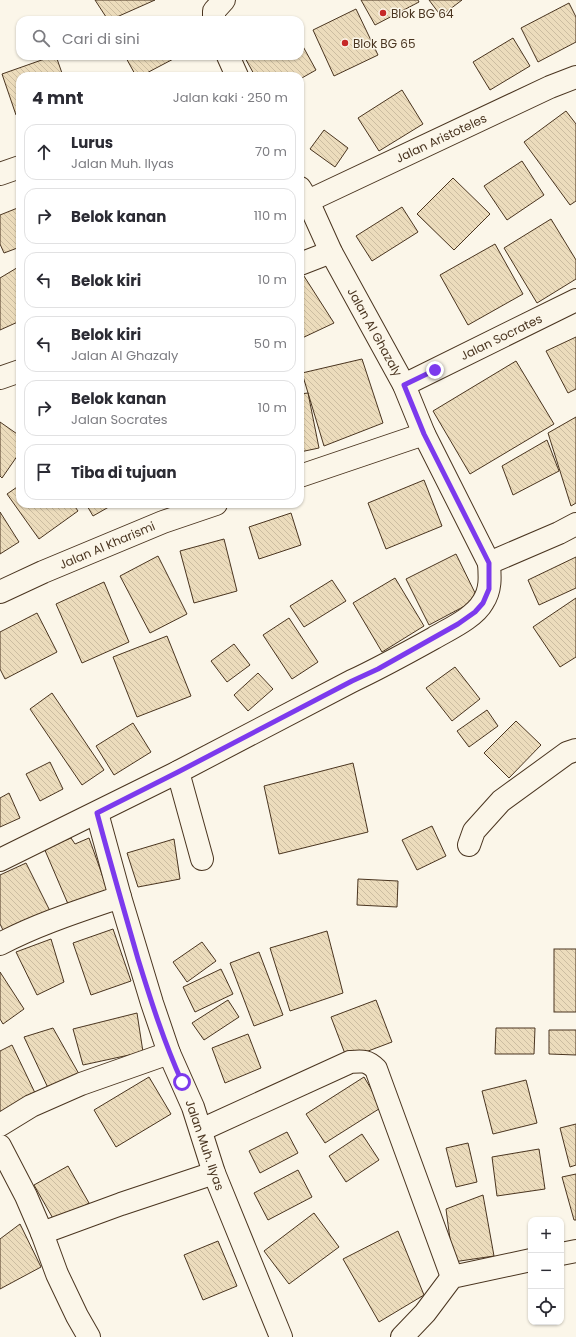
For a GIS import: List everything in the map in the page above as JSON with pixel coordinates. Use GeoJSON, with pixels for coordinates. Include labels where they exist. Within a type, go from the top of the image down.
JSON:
{"type":"FeatureCollection","features":[{"type":"Feature","properties":{"kind":"street"},"geometry":{"type":"LineString","coordinates":[[214,16],[214,11],[224,0]]}},
{"type":"Feature","properties":{"kind":"street"},"geometry":{"type":"LineString","coordinates":[[230,60],[235,72]]}},
{"type":"Feature","properties":{"kind":"street","name":"Jalan Aristoteles"},"geometry":{"type":"LineString","coordinates":[[304,194],[576,77]]}},
{"type":"Feature","properties":{"kind":"street"},"geometry":{"type":"LineString","coordinates":[[0,174],[16,168]]}},
{"type":"Feature","properties":{"kind":"street","name":"Jalan Al Ghazaly"},"geometry":{"type":"LineString","coordinates":[[304,194],[331,252],[404,385],[424,434],[489,563]]}},
{"type":"Feature","properties":{"kind":"street"},"geometry":{"type":"LineString","coordinates":[[304,262],[331,252]]}},
{"type":"Feature","properties":{"kind":"street","name":"Jalan Socrates"},"geometry":{"type":"LineString","coordinates":[[404,385],[576,300]]}},
{"type":"Feature","properties":{"kind":"street"},"geometry":{"type":"LineString","coordinates":[[0,378],[16,372]]}},
{"type":"Feature","properties":{"kind":"street"},"geometry":{"type":"LineString","coordinates":[[304,475],[424,434]]}},
{"type":"Feature","properties":{"kind":"street","name":"Jalan Al Kharismi"},"geometry":{"type":"LineString","coordinates":[[0,592],[43,572],[163,522],[204,508]]}},
{"type":"Feature","properties":{"kind":"street"},"geometry":{"type":"LineString","coordinates":[[0,860],[97,813],[378,669],[458,624],[475,612],[483,603],[489,589],[489,563],[559,533],[576,524]]}},
{"type":"Feature","properties":{"kind":"street"},"geometry":{"type":"LineString","coordinates":[[469,845],[474,831],[501,801],[567,753],[576,750]]}},
{"type":"Feature","properties":{"kind":"street"},"geometry":{"type":"LineString","coordinates":[[178,772],[202,859]]}},
{"type":"Feature","properties":{"kind":"street","name":"Jalan Muh. Ilyas"},"geometry":{"type":"LineString","coordinates":[[97,813],[120,897],[152,1003],[169,1053],[188,1094],[214,1173],[272,1334]]}},
{"type":"Feature","properties":{"kind":"street"},"geometry":{"type":"LineString","coordinates":[[0,944],[19,934],[61,917],[120,897]]}},
{"type":"Feature","properties":{"kind":"street"},"geometry":{"type":"LineString","coordinates":[[0,1125],[31,1106],[81,1084],[169,1053]]}},
{"type":"Feature","properties":{"kind":"street"},"geometry":{"type":"LineString","coordinates":[[201,1130],[350,1062],[362,1061],[370,1063],[376,1069],[452,1277]]}},
{"type":"Feature","properties":{"kind":"street"},"geometry":{"type":"LineString","coordinates":[[0,1146],[26,1196],[42,1233],[57,1274],[89,1337]]}},
{"type":"Feature","properties":{"kind":"street"},"geometry":{"type":"LineString","coordinates":[[42,1233],[121,1204],[214,1173]]}},
{"type":"Feature","properties":{"kind":"street"},"geometry":{"type":"LineString","coordinates":[[564,1253],[576,1251]]}},
{"type":"Feature","properties":{"kind":"street"},"geometry":{"type":"LineString","coordinates":[[402,1337],[425,1313],[452,1277],[528,1261]]}},
{"type":"Feature","properties":{"kind":"building"},"geometry":{"type":"Polygon","coordinates":[[[95,0],[155,0],[119,16],[105,16],[95,0]]]}},
{"type":"Feature","properties":{"kind":"building","name":"Blok BG 64"},"geometry":{"type":"Polygon","coordinates":[[[361,0],[418,0],[419,2],[375,25],[361,0]]]}},
{"type":"Feature","properties":{"kind":"building"},"geometry":{"type":"Polygon","coordinates":[[[429,0],[462,0],[441,16],[429,0]]]}},
{"type":"Feature","properties":{"kind":"building"},"geometry":{"type":"Polygon","coordinates":[[[569,3],[576,17],[576,42],[538,62],[521,28],[569,3]]]}},
{"type":"Feature","properties":{"kind":"building","name":"Blok BG 65"},"geometry":{"type":"Polygon","coordinates":[[[356,9],[378,55],[334,76],[313,30],[356,9]]]}},
{"type":"Feature","properties":{"kind":"building"},"geometry":{"type":"Polygon","coordinates":[[[513,38],[530,66],[490,90],[473,62],[513,38]]]}},
{"type":"Feature","properties":{"kind":"building"},"geometry":{"type":"Polygon","coordinates":[[[304,48],[316,70],[304,77],[304,72],[253,72],[246,60],[304,60],[304,48]]]}},
{"type":"Feature","properties":{"kind":"building"},"geometry":{"type":"Polygon","coordinates":[[[42,60],[57,60],[62,72],[16,72],[16,115],[2,74],[42,60]]]}},
{"type":"Feature","properties":{"kind":"building"},"geometry":{"type":"Polygon","coordinates":[[[127,60],[171,60],[149,72],[134,72],[127,60]]]}},
{"type":"Feature","properties":{"kind":"building"},"geometry":{"type":"Polygon","coordinates":[[[402,90],[423,124],[379,151],[358,118],[402,90]]]}},
{"type":"Feature","properties":{"kind":"building"},"geometry":{"type":"Polygon","coordinates":[[[566,111],[576,124],[576,201],[570,205],[524,142],[566,111]]]}},
{"type":"Feature","properties":{"kind":"building"},"geometry":{"type":"Polygon","coordinates":[[[324,130],[348,148],[335,167],[310,149],[324,130]]]}},
{"type":"Feature","properties":{"kind":"building"},"geometry":{"type":"Polygon","coordinates":[[[522,161],[544,195],[507,220],[484,186],[522,161]]]}},
{"type":"Feature","properties":{"kind":"building"},"geometry":{"type":"Polygon","coordinates":[[[453,178],[490,214],[454,250],[417,214],[453,178]]]}},
{"type":"Feature","properties":{"kind":"building"},"geometry":{"type":"Polygon","coordinates":[[[402,207],[418,232],[372,261],[356,236],[402,207]]]}},
{"type":"Feature","properties":{"kind":"building"},"geometry":{"type":"Polygon","coordinates":[[[16,209],[16,248],[4,253],[0,244],[0,215],[16,209]]]}},
{"type":"Feature","properties":{"kind":"building"},"geometry":{"type":"Polygon","coordinates":[[[551,219],[576,260],[576,279],[537,303],[504,248],[551,219]]]}},
{"type":"Feature","properties":{"kind":"building"},"geometry":{"type":"Polygon","coordinates":[[[495,244],[523,294],[468,325],[440,275],[495,244]]]}},
{"type":"Feature","properties":{"kind":"building"},"geometry":{"type":"Polygon","coordinates":[[[16,268],[16,323],[0,330],[0,278],[16,268]]]}},
{"type":"Feature","properties":{"kind":"building"},"geometry":{"type":"Polygon","coordinates":[[[304,276],[334,323],[304,337],[304,276]]]}},
{"type":"Feature","properties":{"kind":"building"},"geometry":{"type":"Polygon","coordinates":[[[576,337],[576,389],[568,393],[546,351],[576,337]]]}},
{"type":"Feature","properties":{"kind":"building"},"geometry":{"type":"Polygon","coordinates":[[[362,359],[383,423],[324,446],[304,380],[304,373],[362,359]]]}},
{"type":"Feature","properties":{"kind":"building"},"geometry":{"type":"Polygon","coordinates":[[[516,361],[554,424],[470,474],[433,411],[516,361]]]}},
{"type":"Feature","properties":{"kind":"building"},"geometry":{"type":"Polygon","coordinates":[[[308,393],[319,448],[304,451],[304,394],[308,393]]]}},
{"type":"Feature","properties":{"kind":"building"},"geometry":{"type":"Polygon","coordinates":[[[576,417],[576,503],[571,506],[548,433],[576,417]]]}},
{"type":"Feature","properties":{"kind":"building"},"geometry":{"type":"Polygon","coordinates":[[[0,422],[16,433],[16,458],[2,478],[0,476],[0,422]]]}},
{"type":"Feature","properties":{"kind":"building"},"geometry":{"type":"Polygon","coordinates":[[[547,440],[559,471],[513,495],[502,466],[547,440]]]}},
{"type":"Feature","properties":{"kind":"building"},"geometry":{"type":"Polygon","coordinates":[[[424,480],[442,526],[386,549],[368,503],[424,480]]]}},
{"type":"Feature","properties":{"kind":"building"},"geometry":{"type":"Polygon","coordinates":[[[16,488],[16,507],[7,494],[16,488]]]}},
{"type":"Feature","properties":{"kind":"building"},"geometry":{"type":"Polygon","coordinates":[[[17,508],[76,508],[78,511],[39,539],[17,508]]]}},
{"type":"Feature","properties":{"kind":"building"},"geometry":{"type":"Polygon","coordinates":[[[88,508],[107,508],[93,516],[88,508]]]}},
{"type":"Feature","properties":{"kind":"building"},"geometry":{"type":"Polygon","coordinates":[[[0,512],[19,542],[0,554],[0,512]]]}},
{"type":"Feature","properties":{"kind":"building"},"geometry":{"type":"Polygon","coordinates":[[[291,513],[301,545],[259,559],[249,527],[291,513]]]}},
{"type":"Feature","properties":{"kind":"building"},"geometry":{"type":"Polygon","coordinates":[[[224,539],[237,591],[194,603],[180,551],[224,539]]]}},
{"type":"Feature","properties":{"kind":"building"},"geometry":{"type":"Polygon","coordinates":[[[456,554],[478,599],[429,625],[406,579],[456,554]]]}},
{"type":"Feature","properties":{"kind":"building"},"geometry":{"type":"Polygon","coordinates":[[[158,556],[187,614],[150,633],[120,576],[158,556]]]}},
{"type":"Feature","properties":{"kind":"building"},"geometry":{"type":"Polygon","coordinates":[[[576,557],[576,588],[539,605],[528,580],[576,557]]]}},
{"type":"Feature","properties":{"kind":"building"},"geometry":{"type":"Polygon","coordinates":[[[395,578],[424,626],[382,652],[353,603],[395,578]]]}},
{"type":"Feature","properties":{"kind":"building"},"geometry":{"type":"Polygon","coordinates":[[[332,580],[346,601],[304,627],[290,606],[332,580]]]}},
{"type":"Feature","properties":{"kind":"building"},"geometry":{"type":"Polygon","coordinates":[[[104,582],[129,642],[82,663],[56,604],[104,582]]]}},
{"type":"Feature","properties":{"kind":"building"},"geometry":{"type":"Polygon","coordinates":[[[576,598],[576,657],[560,667],[533,627],[576,598]]]}},
{"type":"Feature","properties":{"kind":"building"},"geometry":{"type":"Polygon","coordinates":[[[37,613],[57,652],[5,679],[0,669],[0,632],[37,613]]]}},
{"type":"Feature","properties":{"kind":"building"},"geometry":{"type":"Polygon","coordinates":[[[289,618],[318,662],[292,679],[263,635],[289,618]]]}},
{"type":"Feature","properties":{"kind":"building"},"geometry":{"type":"Polygon","coordinates":[[[167,636],[191,696],[137,717],[113,657],[167,636]]]}},
{"type":"Feature","properties":{"kind":"building"},"geometry":{"type":"Polygon","coordinates":[[[234,644],[250,665],[227,682],[211,661],[234,644]]]}},
{"type":"Feature","properties":{"kind":"building"},"geometry":{"type":"Polygon","coordinates":[[[455,667],[480,699],[452,721],[426,688],[455,667]]]}},
{"type":"Feature","properties":{"kind":"building"},"geometry":{"type":"Polygon","coordinates":[[[258,673],[273,689],[248,711],[234,695],[258,673]]]}},
{"type":"Feature","properties":{"kind":"building"},"geometry":{"type":"Polygon","coordinates":[[[52,693],[104,770],[82,785],[30,709],[52,693]]]}},
{"type":"Feature","properties":{"kind":"building"},"geometry":{"type":"Polygon","coordinates":[[[487,710],[498,726],[469,747],[457,731],[487,710]]]}},
{"type":"Feature","properties":{"kind":"building"},"geometry":{"type":"Polygon","coordinates":[[[516,721],[541,745],[509,778],[484,753],[516,721]]]}},
{"type":"Feature","properties":{"kind":"building"},"geometry":{"type":"Polygon","coordinates":[[[133,723],[151,752],[114,775],[96,746],[133,723]]]}},
{"type":"Feature","properties":{"kind":"building"},"geometry":{"type":"Polygon","coordinates":[[[50,762],[63,789],[40,801],[26,774],[50,762]]]}},
{"type":"Feature","properties":{"kind":"building"},"geometry":{"type":"Polygon","coordinates":[[[353,763],[368,832],[279,854],[264,786],[353,763]]]}},
{"type":"Feature","properties":{"kind":"building"},"geometry":{"type":"Polygon","coordinates":[[[9,793],[20,818],[0,827],[0,798],[9,793]]]}},
{"type":"Feature","properties":{"kind":"building"},"geometry":{"type":"Polygon","coordinates":[[[432,826],[446,856],[417,870],[402,840],[432,826]]]}},
{"type":"Feature","properties":{"kind":"building"},"geometry":{"type":"Polygon","coordinates":[[[71,838],[75,844],[89,838],[109,894],[71,911],[44,848],[71,838]]]}},
{"type":"Feature","properties":{"kind":"building"},"geometry":{"type":"Polygon","coordinates":[[[174,839],[180,879],[138,887],[127,853],[174,839]]]}},
{"type":"Feature","properties":{"kind":"building"},"geometry":{"type":"Polygon","coordinates":[[[26,863],[50,911],[5,934],[0,924],[0,875],[26,863]]]}},
{"type":"Feature","properties":{"kind":"building"},"geometry":{"type":"Polygon","coordinates":[[[358,879],[398,881],[397,907],[357,905],[358,879]]]}},
{"type":"Feature","properties":{"kind":"building"},"geometry":{"type":"Polygon","coordinates":[[[113,929],[131,981],[91,995],[73,943],[113,929]]]}},
{"type":"Feature","properties":{"kind":"building"},"geometry":{"type":"Polygon","coordinates":[[[327,931],[343,993],[290,1011],[270,948],[327,931]]]}},
{"type":"Feature","properties":{"kind":"building"},"geometry":{"type":"Polygon","coordinates":[[[51,939],[64,982],[37,995],[16,952],[51,939]]]}},
{"type":"Feature","properties":{"kind":"building"},"geometry":{"type":"Polygon","coordinates":[[[202,942],[216,961],[187,982],[173,962],[202,942]]]}},
{"type":"Feature","properties":{"kind":"building"},"geometry":{"type":"Polygon","coordinates":[[[554,949],[576,949],[576,1012],[554,1012],[554,949]]]}},
{"type":"Feature","properties":{"kind":"building"},"geometry":{"type":"Polygon","coordinates":[[[259,952],[283,1015],[254,1026],[230,963],[259,952]]]}},
{"type":"Feature","properties":{"kind":"building"},"geometry":{"type":"Polygon","coordinates":[[[221,969],[233,994],[195,1012],[183,987],[221,969]]]}},
{"type":"Feature","properties":{"kind":"building"},"geometry":{"type":"Polygon","coordinates":[[[0,972],[24,1009],[3,1024],[0,1019],[0,972]]]}},
{"type":"Feature","properties":{"kind":"building"},"geometry":{"type":"Polygon","coordinates":[[[228,1000],[239,1017],[204,1040],[192,1023],[228,1000]]]}},
{"type":"Feature","properties":{"kind":"building"},"geometry":{"type":"Polygon","coordinates":[[[376,1000],[392,1042],[347,1059],[331,1017],[376,1000]]]}},
{"type":"Feature","properties":{"kind":"building"},"geometry":{"type":"Polygon","coordinates":[[[137,1013],[143,1052],[83,1065],[73,1029],[137,1013]]]}},
{"type":"Feature","properties":{"kind":"building"},"geometry":{"type":"Polygon","coordinates":[[[53,1028],[79,1074],[49,1090],[24,1037],[53,1028]]]}},
{"type":"Feature","properties":{"kind":"building"},"geometry":{"type":"Polygon","coordinates":[[[496,1028],[535,1028],[534,1054],[495,1054],[496,1028]]]}},
{"type":"Feature","properties":{"kind":"building"},"geometry":{"type":"Polygon","coordinates":[[[549,1030],[576,1030],[576,1055],[549,1054],[549,1030]]]}},
{"type":"Feature","properties":{"kind":"building"},"geometry":{"type":"Polygon","coordinates":[[[248,1034],[261,1068],[225,1083],[212,1048],[248,1034]]]}},
{"type":"Feature","properties":{"kind":"building"},"geometry":{"type":"Polygon","coordinates":[[[12,1045],[36,1095],[0,1113],[0,1051],[12,1045]]]}},
{"type":"Feature","properties":{"kind":"building"},"geometry":{"type":"Polygon","coordinates":[[[149,1077],[171,1114],[116,1147],[94,1110],[149,1077]]]}},
{"type":"Feature","properties":{"kind":"building"},"geometry":{"type":"Polygon","coordinates":[[[364,1077],[382,1107],[325,1143],[306,1114],[364,1077]]]}},
{"type":"Feature","properties":{"kind":"building"},"geometry":{"type":"Polygon","coordinates":[[[526,1080],[537,1123],[493,1134],[482,1091],[526,1080]]]}},
{"type":"Feature","properties":{"kind":"building"},"geometry":{"type":"Polygon","coordinates":[[[576,1124],[576,1165],[570,1167],[560,1128],[576,1124]]]}},
{"type":"Feature","properties":{"kind":"building"},"geometry":{"type":"Polygon","coordinates":[[[287,1132],[298,1153],[260,1173],[249,1151],[287,1132]]]}},
{"type":"Feature","properties":{"kind":"building"},"geometry":{"type":"Polygon","coordinates":[[[362,1134],[379,1160],[346,1182],[329,1156],[362,1134]]]}},
{"type":"Feature","properties":{"kind":"building"},"geometry":{"type":"Polygon","coordinates":[[[468,1143],[477,1182],[456,1187],[446,1148],[468,1143]]]}},
{"type":"Feature","properties":{"kind":"building"},"geometry":{"type":"Polygon","coordinates":[[[539,1149],[545,1189],[497,1196],[492,1157],[539,1149]]]}},
{"type":"Feature","properties":{"kind":"building"},"geometry":{"type":"Polygon","coordinates":[[[68,1166],[89,1203],[55,1222],[34,1185],[68,1166]]]}},
{"type":"Feature","properties":{"kind":"building"},"geometry":{"type":"Polygon","coordinates":[[[298,1170],[312,1197],[268,1220],[254,1193],[298,1170]]]}},
{"type":"Feature","properties":{"kind":"building"},"geometry":{"type":"Polygon","coordinates":[[[576,1174],[576,1220],[574,1220],[562,1177],[576,1174]]]}},
{"type":"Feature","properties":{"kind":"building"},"geometry":{"type":"Polygon","coordinates":[[[483,1195],[494,1256],[453,1262],[446,1209],[483,1195]]]}},
{"type":"Feature","properties":{"kind":"building"},"geometry":{"type":"Polygon","coordinates":[[[314,1213],[339,1247],[289,1284],[264,1251],[314,1213]]]}},
{"type":"Feature","properties":{"kind":"building"},"geometry":{"type":"Polygon","coordinates":[[[20,1224],[41,1267],[0,1289],[0,1239],[20,1224]]]}},
{"type":"Feature","properties":{"kind":"building"},"geometry":{"type":"Polygon","coordinates":[[[398,1231],[424,1295],[379,1322],[343,1259],[398,1231]]]}},
{"type":"Feature","properties":{"kind":"building"},"geometry":{"type":"Polygon","coordinates":[[[218,1241],[237,1286],[203,1300],[184,1255],[218,1241]]]}},
{"type":"Feature","properties":{"kind":"place","name":"Blok BG 64"},"geometry":{"type":"Point","coordinates":[383,13]}},
{"type":"Feature","properties":{"kind":"place","name":"Blok BG 65"},"geometry":{"type":"Point","coordinates":[345,43]}},
{"type":"Feature","properties":{"kind":"route"},"geometry":{"type":"LineString","coordinates":[[182,1082],[169,1053],[152,1003],[120,897],[97,813],[378,669],[458,624],[475,612],[483,603],[489,589],[489,563],[424,434],[404,385],[435,370]]}}]}
